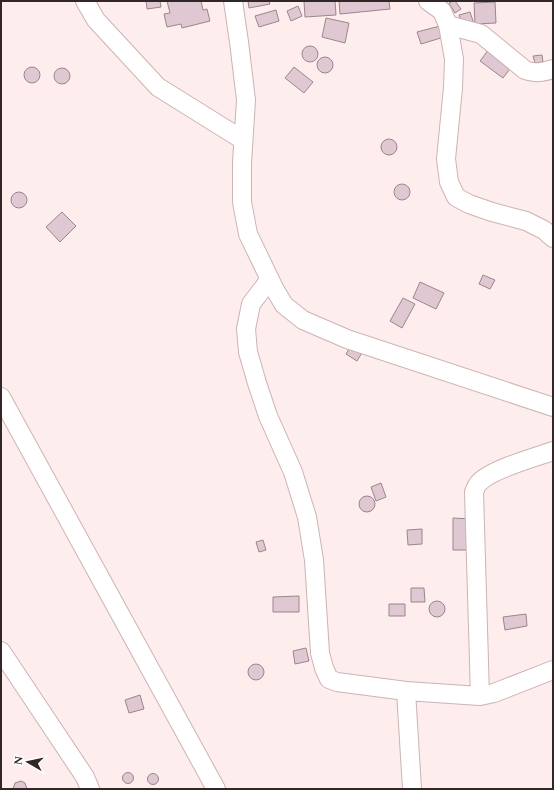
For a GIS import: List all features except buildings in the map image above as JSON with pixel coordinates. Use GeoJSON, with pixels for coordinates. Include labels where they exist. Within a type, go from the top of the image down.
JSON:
{"type":"FeatureCollection","features":[{"type":"Feature","properties":{"kind":"street"},"geometry":{"type":"LineString","coordinates":[[85,1],[96,20],[158,87],[243,140]]}},
{"type":"Feature","properties":{"kind":"street"},"geometry":{"type":"LineString","coordinates":[[232,1],[246,100],[243,140],[242,202],[244,215],[248,234],[284,305],[303,320],[347,339],[553,406]]}},
{"type":"Feature","properties":{"kind":"street"},"geometry":{"type":"LineString","coordinates":[[428,1],[442,11],[448,25],[454,60],[453,88],[446,159],[449,182],[456,197],[469,204],[492,212],[526,221],[544,230],[553,238]]}},
{"type":"Feature","properties":{"kind":"street"},"geometry":{"type":"LineString","coordinates":[[448,25],[481,34],[525,70],[534,73],[553,69]]}},
{"type":"Feature","properties":{"kind":"street"},"geometry":{"type":"LineString","coordinates":[[270,279],[251,304],[246,329],[248,352],[268,416],[293,472],[307,517],[314,560],[320,653],[324,668],[329,678],[337,682],[406,691],[480,696],[494,693],[553,670]]}},
{"type":"Feature","properties":{"kind":"street"},"geometry":{"type":"LineString","coordinates":[[1,397],[216,789]]}},
{"type":"Feature","properties":{"kind":"street"},"geometry":{"type":"LineString","coordinates":[[480,696],[474,492],[477,484],[485,477],[517,463],[553,451]]}},
{"type":"Feature","properties":{"kind":"street"},"geometry":{"type":"LineString","coordinates":[[1,651],[85,777],[90,789]]}},
{"type":"Feature","properties":{"kind":"street"},"geometry":{"type":"LineString","coordinates":[[406,691],[412,789]]}}]}
